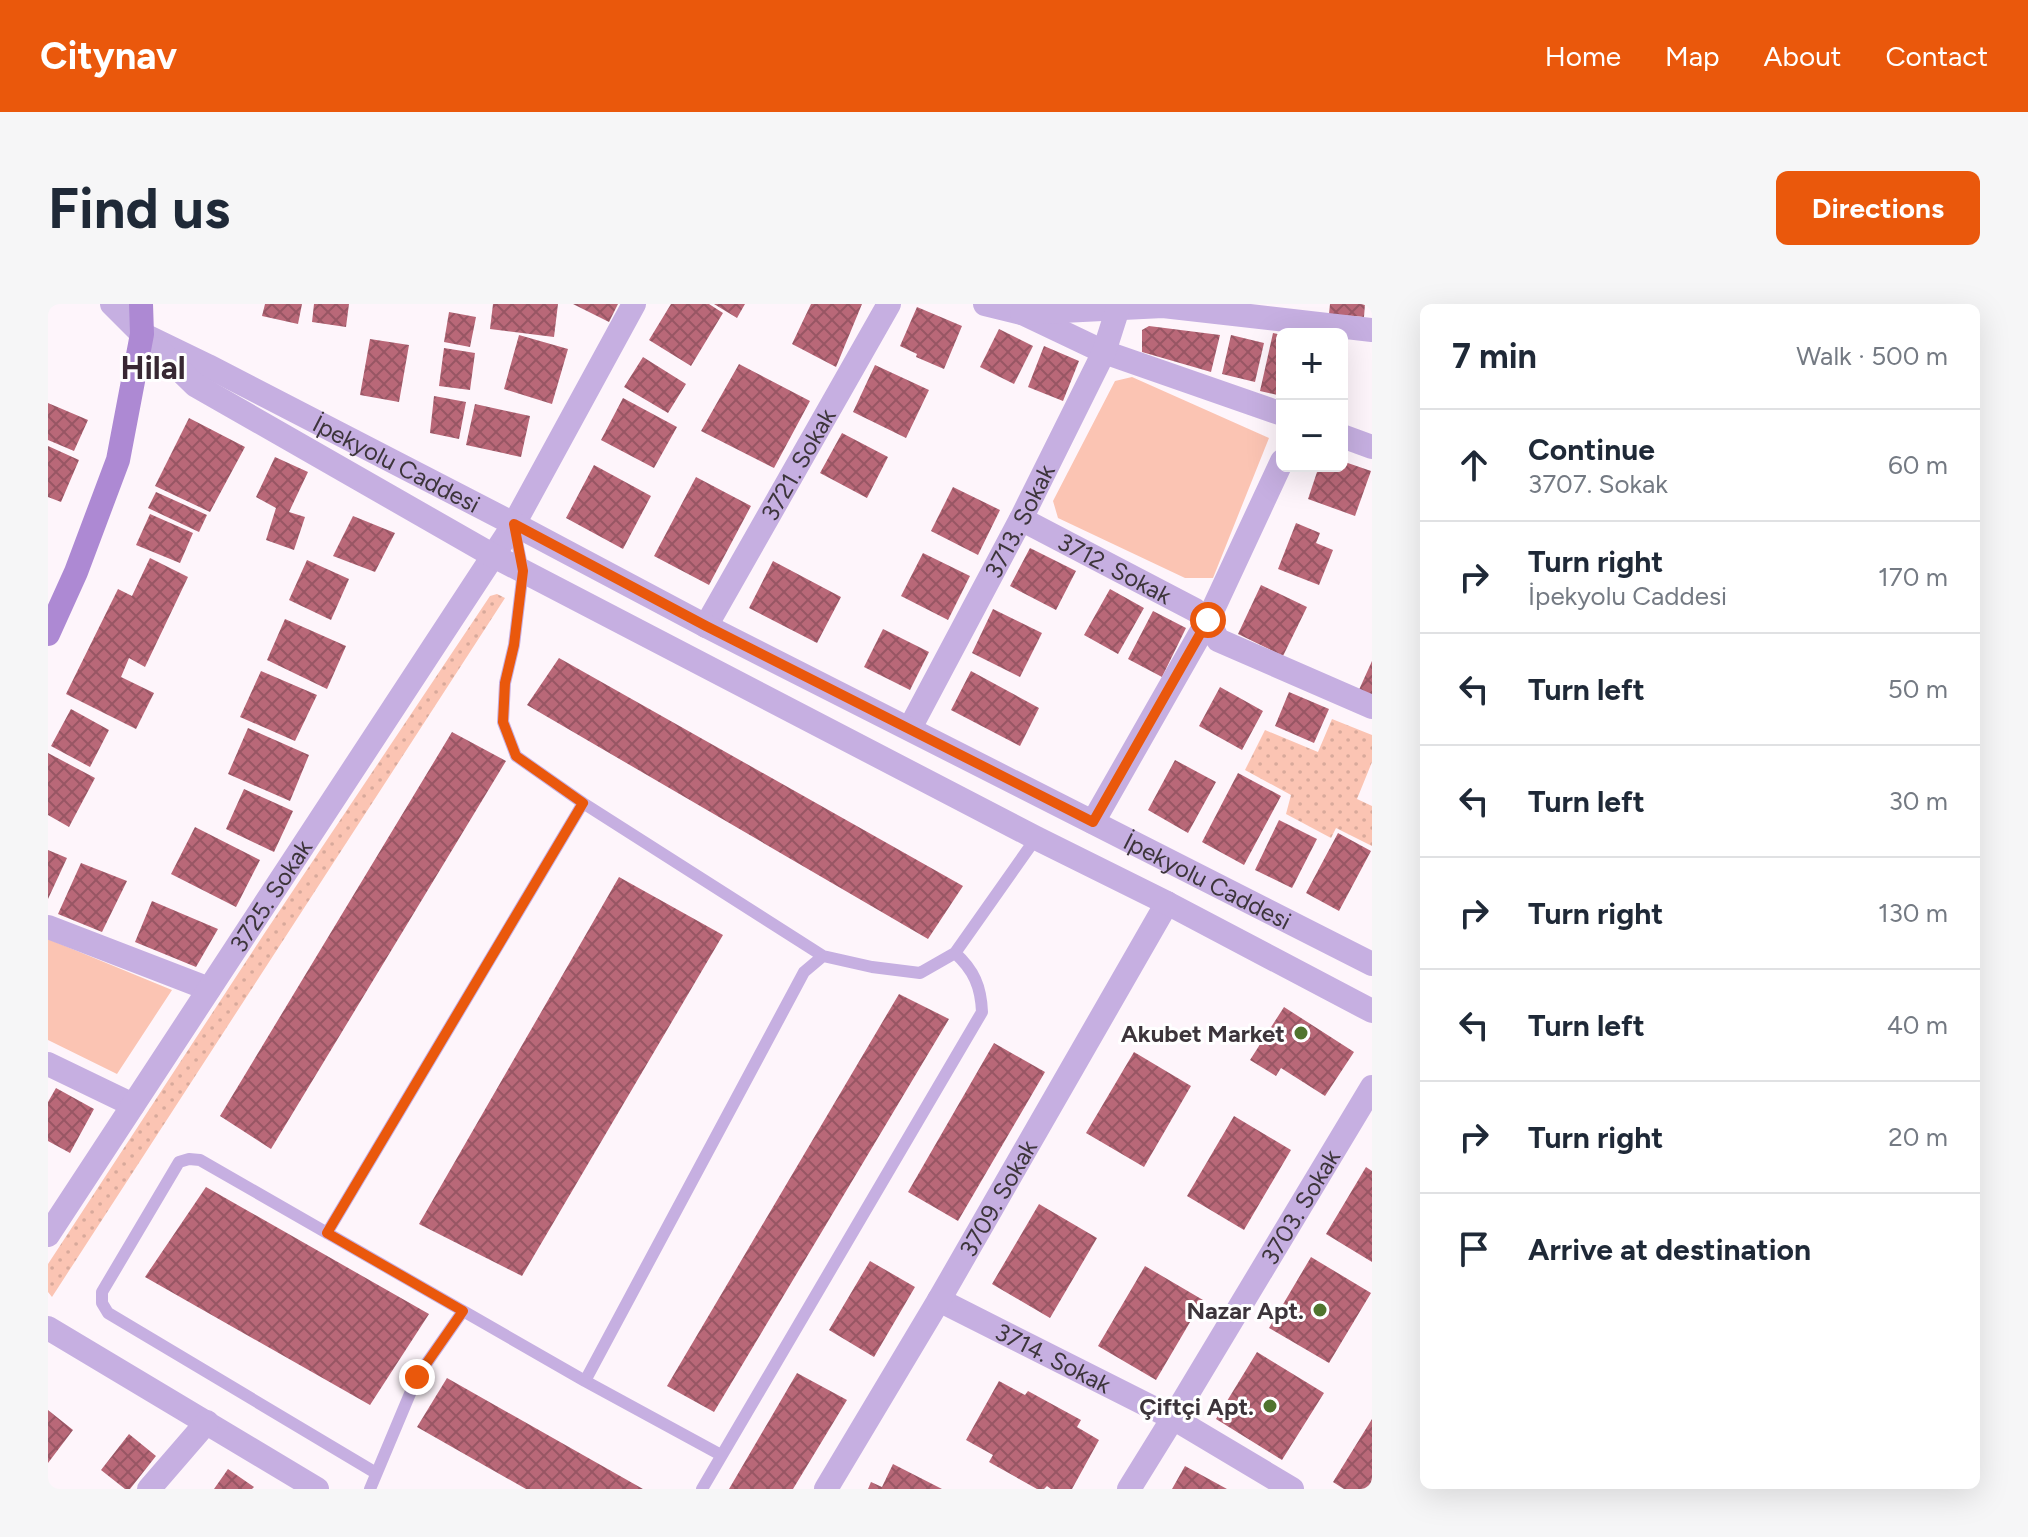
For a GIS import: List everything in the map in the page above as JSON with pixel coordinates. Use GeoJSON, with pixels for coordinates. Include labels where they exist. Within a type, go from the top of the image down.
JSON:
{"type":"FeatureCollection","features":[{"type":"Feature","properties":{"kind":"main road"},"geometry":{"type":"LineString","coordinates":[[48,634],[76,572],[118,460],[142,334],[141,304]]}},
{"type":"Feature","properties":{"kind":"street","name":"İpekyolu Caddesi"},"geometry":{"type":"LineString","coordinates":[[112,304],[142,334],[706,626],[1372,964]]}},
{"type":"Feature","properties":{"kind":"street","name":"3725. Sokak"},"geometry":{"type":"LineString","coordinates":[[48,1235],[514,524],[634,304]]}},
{"type":"Feature","properties":{"kind":"street","name":"3721. Sokak"},"geometry":{"type":"LineString","coordinates":[[706,626],[889,304]]}},
{"type":"Feature","properties":{"kind":"street"},"geometry":{"type":"LineString","coordinates":[[985,304],[1022,313],[1104,352],[1276,412]]}},
{"type":"Feature","properties":{"kind":"street"},"geometry":{"type":"LineString","coordinates":[[1022,313],[1163,306],[1372,330]]}},
{"type":"Feature","properties":{"kind":"street","name":"3713. Sokak"},"geometry":{"type":"LineString","coordinates":[[910,728],[1021,519],[1104,352],[1118,308]]}},
{"type":"Feature","properties":{"kind":"street"},"geometry":{"type":"LineString","coordinates":[[142,334],[195,385],[492,555],[1372,1011]]}},
{"type":"Feature","properties":{"kind":"street"},"geometry":{"type":"LineString","coordinates":[[1348,438],[1372,447]]}},
{"type":"Feature","properties":{"kind":"street"},"geometry":{"type":"LineString","coordinates":[[1093,822],[1208,620],[1277,472]]}},
{"type":"Feature","properties":{"kind":"street","name":"3712. Sokak"},"geometry":{"type":"LineString","coordinates":[[1021,519],[1195,610],[1208,620],[1218,640],[1372,707]]}},
{"type":"Feature","properties":{"kind":"street","name":"3709. Sokak"},"geometry":{"type":"LineString","coordinates":[[826,1489],[939,1300],[1167,903]]}},
{"type":"Feature","properties":{"kind":"street"},"geometry":{"type":"LineString","coordinates":[[48,927],[209,989]]}},
{"type":"Feature","properties":{"kind":"street"},"geometry":{"type":"LineString","coordinates":[[48,1064],[133,1105]]}},
{"type":"Feature","properties":{"kind":"street","name":"3703. Sokak"},"geometry":{"type":"LineString","coordinates":[[1129,1489],[1372,1087]]}},
{"type":"Feature","properties":{"kind":"street","name":"3714. Sokak"},"geometry":{"type":"LineString","coordinates":[[939,1300],[1173,1418],[1292,1489]]}},
{"type":"Feature","properties":{"kind":"street"},"geometry":{"type":"LineString","coordinates":[[48,1328],[317,1489]]}},
{"type":"Feature","properties":{"kind":"street"},"geometry":{"type":"LineString","coordinates":[[149,1489],[207,1422]]}},
{"type":"Feature","properties":{"kind":"lane"},"geometry":{"type":"LineString","coordinates":[[514,524],[523,571],[514,645],[505,683],[503,722],[516,756],[583,803],[823,956],[920,973],[955,953],[1036,838]]}},
{"type":"Feature","properties":{"kind":"lane"},"geometry":{"type":"LineString","coordinates":[[327,1233],[583,803]]}},
{"type":"Feature","properties":{"kind":"lane"},"geometry":{"type":"LineString","coordinates":[[702,1489],[982,1012],[978,983],[972,971],[955,953]]}},
{"type":"Feature","properties":{"kind":"lane"},"geometry":{"type":"LineString","coordinates":[[585,1381],[804,972],[823,956]]}},
{"type":"Feature","properties":{"kind":"lane"},"geometry":{"type":"LineString","coordinates":[[376,1473],[108,1313],[102,1303],[102,1292],[179,1162],[200,1160],[585,1381],[721,1455]]}},
{"type":"Feature","properties":{"kind":"lane"},"geometry":{"type":"LineString","coordinates":[[370,1489],[417,1377],[463,1311]]}},
{"type":"Feature","properties":{"kind":"shaded area"},"geometry":{"type":"Polygon","coordinates":[[[1132,377],[1269,438],[1213,578],[1185,578],[1058,518],[1053,501],[1115,381],[1132,377]]]}},
{"type":"Feature","properties":{"kind":"shaded area"},"geometry":{"type":"Polygon","coordinates":[[[497,594],[505,598],[52,1297],[48,1292],[48,1264],[490,596],[497,594]]]}},
{"type":"Feature","properties":{"kind":"shaded area"},"geometry":{"type":"Polygon","coordinates":[[[1332,719],[1372,735],[1372,762],[1357,799],[1372,806],[1372,846],[1336,828],[1331,838],[1286,814],[1291,795],[1245,770],[1265,730],[1318,752],[1332,719]]]}},
{"type":"Feature","properties":{"kind":"shaded area"},"geometry":{"type":"Polygon","coordinates":[[[48,939],[172,990],[117,1074],[48,1040],[48,939]]]}},
{"type":"Feature","properties":{"kind":"building"},"geometry":{"type":"Polygon","coordinates":[[[265,304],[302,304],[298,324],[262,316],[265,304]]]}},
{"type":"Feature","properties":{"kind":"building"},"geometry":{"type":"Polygon","coordinates":[[[314,304],[349,304],[346,327],[312,322],[314,304]]]}},
{"type":"Feature","properties":{"kind":"building"},"geometry":{"type":"Polygon","coordinates":[[[493,304],[558,304],[554,337],[490,329],[493,304]]]}},
{"type":"Feature","properties":{"kind":"building"},"geometry":{"type":"Polygon","coordinates":[[[573,304],[618,304],[609,322],[573,304]]]}},
{"type":"Feature","properties":{"kind":"building"},"geometry":{"type":"Polygon","coordinates":[[[671,304],[709,304],[723,313],[691,366],[649,340],[671,304]]]}},
{"type":"Feature","properties":{"kind":"building"},"geometry":{"type":"Polygon","coordinates":[[[714,304],[745,304],[737,318],[714,304]]]}},
{"type":"Feature","properties":{"kind":"building"},"geometry":{"type":"Polygon","coordinates":[[[811,304],[862,304],[836,367],[792,344],[811,304]]]}},
{"type":"Feature","properties":{"kind":"building"},"geometry":{"type":"Polygon","coordinates":[[[1330,304],[1365,304],[1364,317],[1329,314],[1330,304]]]}},
{"type":"Feature","properties":{"kind":"building"},"geometry":{"type":"Polygon","coordinates":[[[917,307],[962,326],[944,369],[900,346],[917,307]]]}},
{"type":"Feature","properties":{"kind":"building"},"geometry":{"type":"Polygon","coordinates":[[[449,312],[476,317],[470,347],[444,342],[449,312]]]}},
{"type":"Feature","properties":{"kind":"building"},"geometry":{"type":"Polygon","coordinates":[[[1149,326],[1220,335],[1211,372],[1142,352],[1142,330],[1149,326]]]}},
{"type":"Feature","properties":{"kind":"building"},"geometry":{"type":"Polygon","coordinates":[[[999,329],[1033,346],[1014,384],[980,367],[999,329]]]}},
{"type":"Feature","properties":{"kind":"building"},"geometry":{"type":"Polygon","coordinates":[[[1273,333],[1276,334],[1276,395],[1260,391],[1273,333]]]}},
{"type":"Feature","properties":{"kind":"building"},"geometry":{"type":"Polygon","coordinates":[[[519,335],[568,349],[552,404],[504,389],[519,335]]]}},
{"type":"Feature","properties":{"kind":"building"},"geometry":{"type":"Polygon","coordinates":[[[1231,335],[1264,343],[1255,382],[1222,374],[1231,335]]]}},
{"type":"Feature","properties":{"kind":"building"},"geometry":{"type":"Polygon","coordinates":[[[370,339],[409,345],[399,402],[360,395],[370,339]]]}},
{"type":"Feature","properties":{"kind":"building"},"geometry":{"type":"Polygon","coordinates":[[[1044,346],[1079,361],[1063,401],[1028,387],[1044,346]]]}},
{"type":"Feature","properties":{"kind":"building"},"geometry":{"type":"Polygon","coordinates":[[[444,348],[475,353],[470,390],[439,386],[444,348]]]}},
{"type":"Feature","properties":{"kind":"building"},"geometry":{"type":"Polygon","coordinates":[[[643,357],[686,384],[668,413],[624,387],[643,357]]]}},
{"type":"Feature","properties":{"kind":"building"},"geometry":{"type":"Polygon","coordinates":[[[739,364],[810,401],[774,468],[701,431],[739,364]]]}},
{"type":"Feature","properties":{"kind":"building"},"geometry":{"type":"Polygon","coordinates":[[[875,365],[929,390],[906,438],[853,412],[875,365]]]}},
{"type":"Feature","properties":{"kind":"building"},"geometry":{"type":"Polygon","coordinates":[[[434,396],[466,402],[459,439],[430,433],[434,396]]]}},
{"type":"Feature","properties":{"kind":"building"},"geometry":{"type":"Polygon","coordinates":[[[623,398],[677,427],[654,468],[601,440],[623,398]]]}},
{"type":"Feature","properties":{"kind":"building"},"geometry":{"type":"Polygon","coordinates":[[[48,403],[88,420],[74,451],[48,440],[48,403]]]}},
{"type":"Feature","properties":{"kind":"building"},"geometry":{"type":"Polygon","coordinates":[[[475,404],[530,416],[521,457],[466,445],[475,404]]]}},
{"type":"Feature","properties":{"kind":"building"},"geometry":{"type":"Polygon","coordinates":[[[189,418],[245,447],[210,512],[155,486],[189,418]]]}},
{"type":"Feature","properties":{"kind":"building"},"geometry":{"type":"Polygon","coordinates":[[[842,433],[888,457],[867,498],[820,473],[842,433]]]}},
{"type":"Feature","properties":{"kind":"building"},"geometry":{"type":"Polygon","coordinates":[[[48,446],[79,460],[61,502],[48,497],[48,446]]]}},
{"type":"Feature","properties":{"kind":"building"},"geometry":{"type":"Polygon","coordinates":[[[275,457],[308,472],[289,512],[305,517],[294,550],[266,540],[276,508],[256,497],[275,457]]]}},
{"type":"Feature","properties":{"kind":"building"},"geometry":{"type":"Polygon","coordinates":[[[1348,463],[1371,471],[1355,516],[1308,499],[1317,472],[1348,472],[1348,463]]]}},
{"type":"Feature","properties":{"kind":"building"},"geometry":{"type":"Polygon","coordinates":[[[594,465],[651,496],[623,549],[566,518],[594,465]]]}},
{"type":"Feature","properties":{"kind":"building"},"geometry":{"type":"Polygon","coordinates":[[[696,477],[751,506],[709,585],[654,556],[696,477]]]}},
{"type":"Feature","properties":{"kind":"building"},"geometry":{"type":"Polygon","coordinates":[[[953,487],[1000,510],[978,555],[931,531],[953,487]]]}},
{"type":"Feature","properties":{"kind":"building"},"geometry":{"type":"Polygon","coordinates":[[[156,492],[207,515],[199,532],[148,508],[156,492]]]}},
{"type":"Feature","properties":{"kind":"building"},"geometry":{"type":"Polygon","coordinates":[[[150,514],[193,533],[180,563],[136,545],[150,514]]]}},
{"type":"Feature","properties":{"kind":"building"},"geometry":{"type":"Polygon","coordinates":[[[353,516],[395,533],[375,572],[333,556],[353,516]]]}},
{"type":"Feature","properties":{"kind":"building"},"geometry":{"type":"Polygon","coordinates":[[[1296,523],[1320,533],[1316,543],[1333,550],[1319,585],[1278,569],[1296,523]]]}},
{"type":"Feature","properties":{"kind":"building"},"geometry":{"type":"Polygon","coordinates":[[[1030,548],[1076,571],[1056,610],[1010,586],[1030,548]]]}},
{"type":"Feature","properties":{"kind":"building"},"geometry":{"type":"Polygon","coordinates":[[[923,553],[970,576],[948,620],[901,596],[923,553]]]}},
{"type":"Feature","properties":{"kind":"building"},"geometry":{"type":"Polygon","coordinates":[[[150,558],[188,577],[145,667],[129,658],[121,677],[154,693],[136,729],[66,694],[118,589],[132,596],[150,558]]]}},
{"type":"Feature","properties":{"kind":"building"},"geometry":{"type":"Polygon","coordinates":[[[307,560],[349,579],[331,620],[289,600],[307,560]]]}},
{"type":"Feature","properties":{"kind":"building"},"geometry":{"type":"Polygon","coordinates":[[[773,561],[841,597],[817,643],[749,608],[773,561]]]}},
{"type":"Feature","properties":{"kind":"building"},"geometry":{"type":"Polygon","coordinates":[[[1261,585],[1307,607],[1283,656],[1238,634],[1261,585]]]}},
{"type":"Feature","properties":{"kind":"building"},"geometry":{"type":"Polygon","coordinates":[[[1110,589],[1144,608],[1118,654],[1084,635],[1110,589]]]}},
{"type":"Feature","properties":{"kind":"building"},"geometry":{"type":"Polygon","coordinates":[[[993,609],[1042,633],[1020,677],[972,653],[993,609]]]}},
{"type":"Feature","properties":{"kind":"building"},"geometry":{"type":"Polygon","coordinates":[[[1153,611],[1186,628],[1162,677],[1128,659],[1153,611]]]}},
{"type":"Feature","properties":{"kind":"building"},"geometry":{"type":"Polygon","coordinates":[[[285,619],[346,646],[327,689],[267,660],[285,619]]]}},
{"type":"Feature","properties":{"kind":"building"},"geometry":{"type":"Polygon","coordinates":[[[883,629],[929,652],[910,690],[864,667],[883,629]]]}},
{"type":"Feature","properties":{"kind":"building"},"geometry":{"type":"Polygon","coordinates":[[[559,658],[963,886],[928,939],[527,705],[559,658]]]}},
{"type":"Feature","properties":{"kind":"building"},"geometry":{"type":"Polygon","coordinates":[[[1372,661],[1372,699],[1358,692],[1372,661]]]}},
{"type":"Feature","properties":{"kind":"building"},"geometry":{"type":"Polygon","coordinates":[[[261,671],[317,695],[295,741],[240,717],[261,671]]]}},
{"type":"Feature","properties":{"kind":"building"},"geometry":{"type":"Polygon","coordinates":[[[971,671],[1039,708],[1020,746],[951,710],[971,671]]]}},
{"type":"Feature","properties":{"kind":"building"},"geometry":{"type":"Polygon","coordinates":[[[1220,687],[1263,711],[1242,750],[1199,726],[1220,687]]]}},
{"type":"Feature","properties":{"kind":"building"},"geometry":{"type":"Polygon","coordinates":[[[1289,692],[1329,709],[1314,743],[1275,726],[1289,692]]]}},
{"type":"Feature","properties":{"kind":"building"},"geometry":{"type":"Polygon","coordinates":[[[71,709],[109,730],[90,767],[51,746],[71,709]]]}},
{"type":"Feature","properties":{"kind":"building"},"geometry":{"type":"Polygon","coordinates":[[[248,728],[309,755],[290,801],[228,774],[248,728]]]}},
{"type":"Feature","properties":{"kind":"building"},"geometry":{"type":"Polygon","coordinates":[[[452,732],[506,761],[271,1149],[220,1116],[452,732]]]}},
{"type":"Feature","properties":{"kind":"building"},"geometry":{"type":"Polygon","coordinates":[[[48,753],[95,778],[69,827],[48,815],[48,753]]]}},
{"type":"Feature","properties":{"kind":"building"},"geometry":{"type":"Polygon","coordinates":[[[1175,760],[1216,782],[1188,833],[1148,810],[1175,760]]]}},
{"type":"Feature","properties":{"kind":"building"},"geometry":{"type":"Polygon","coordinates":[[[1238,773],[1281,796],[1244,865],[1202,842],[1238,773]]]}},
{"type":"Feature","properties":{"kind":"building"},"geometry":{"type":"Polygon","coordinates":[[[244,789],[293,811],[274,852],[226,829],[244,789]]]}},
{"type":"Feature","properties":{"kind":"building"},"geometry":{"type":"Polygon","coordinates":[[[1279,820],[1317,839],[1292,888],[1255,870],[1279,820]]]}},
{"type":"Feature","properties":{"kind":"building"},"geometry":{"type":"Polygon","coordinates":[[[195,827],[260,860],[236,907],[171,874],[195,827]]]}},
{"type":"Feature","properties":{"kind":"building"},"geometry":{"type":"Polygon","coordinates":[[[1338,833],[1371,851],[1339,911],[1306,893],[1338,833]]]}},
{"type":"Feature","properties":{"kind":"building"},"geometry":{"type":"Polygon","coordinates":[[[48,850],[67,858],[48,899],[48,850]]]}},
{"type":"Feature","properties":{"kind":"building"},"geometry":{"type":"Polygon","coordinates":[[[81,863],[127,881],[102,932],[58,914],[81,863]]]}},
{"type":"Feature","properties":{"kind":"building"},"geometry":{"type":"Polygon","coordinates":[[[619,877],[723,935],[522,1276],[419,1224],[619,877]]]}},
{"type":"Feature","properties":{"kind":"building"},"geometry":{"type":"Polygon","coordinates":[[[152,901],[218,929],[196,967],[135,942],[152,901]]]}},
{"type":"Feature","properties":{"kind":"building"},"geometry":{"type":"Polygon","coordinates":[[[899,994],[949,1019],[714,1412],[667,1386],[899,994]]]}},
{"type":"Feature","properties":{"kind":"building"},"geometry":{"type":"Polygon","coordinates":[[[1284,1007],[1354,1052],[1325,1096],[1281,1068],[1276,1076],[1250,1060],[1284,1007]]]}},
{"type":"Feature","properties":{"kind":"building"},"geometry":{"type":"Polygon","coordinates":[[[994,1043],[1045,1072],[958,1221],[908,1192],[994,1043]]]}},
{"type":"Feature","properties":{"kind":"building"},"geometry":{"type":"Polygon","coordinates":[[[1134,1052],[1191,1086],[1144,1167],[1086,1133],[1134,1052]]]}},
{"type":"Feature","properties":{"kind":"building"},"geometry":{"type":"Polygon","coordinates":[[[56,1088],[94,1109],[70,1153],[48,1141],[48,1102],[56,1088]]]}},
{"type":"Feature","properties":{"kind":"building"},"geometry":{"type":"Polygon","coordinates":[[[1234,1116],[1291,1150],[1244,1230],[1187,1196],[1234,1116]]]}},
{"type":"Feature","properties":{"kind":"building"},"geometry":{"type":"Polygon","coordinates":[[[1366,1167],[1372,1171],[1372,1262],[1326,1234],[1366,1167]]]}},
{"type":"Feature","properties":{"kind":"building"},"geometry":{"type":"Polygon","coordinates":[[[206,1187],[429,1314],[370,1405],[145,1277],[206,1187]]]}},
{"type":"Feature","properties":{"kind":"building"},"geometry":{"type":"Polygon","coordinates":[[[1039,1204],[1097,1238],[1050,1318],[992,1284],[1039,1204]]]}},
{"type":"Feature","properties":{"kind":"building","name":"Nazar Apt."},"geometry":{"type":"Polygon","coordinates":[[[1311,1257],[1371,1293],[1329,1363],[1269,1328],[1311,1257]]]}},
{"type":"Feature","properties":{"kind":"building"},"geometry":{"type":"Polygon","coordinates":[[[870,1261],[915,1287],[874,1357],[829,1330],[870,1261]]]}},
{"type":"Feature","properties":{"kind":"building"},"geometry":{"type":"Polygon","coordinates":[[[1145,1266],[1203,1300],[1156,1380],[1098,1346],[1145,1266]]]}},
{"type":"Feature","properties":{"kind":"building","name":"Çiftçi Apt."},"geometry":{"type":"Polygon","coordinates":[[[1257,1352],[1324,1393],[1282,1460],[1216,1419],[1257,1352]]]}},
{"type":"Feature","properties":{"kind":"building"},"geometry":{"type":"Polygon","coordinates":[[[797,1373],[847,1400],[793,1489],[729,1489],[797,1373]]]}},
{"type":"Feature","properties":{"kind":"building"},"geometry":{"type":"Polygon","coordinates":[[[447,1378],[643,1489],[526,1489],[417,1427],[447,1378]]]}},
{"type":"Feature","properties":{"kind":"building"},"geometry":{"type":"Polygon","coordinates":[[[999,1381],[1025,1395],[1028,1391],[1081,1420],[1077,1427],[1099,1440],[1072,1489],[1051,1489],[1047,1486],[1037,1489],[989,1462],[993,1455],[966,1440],[999,1381]]]}},
{"type":"Feature","properties":{"kind":"building"},"geometry":{"type":"Polygon","coordinates":[[[48,1410],[73,1430],[48,1463],[48,1410]]]}},
{"type":"Feature","properties":{"kind":"building"},"geometry":{"type":"Polygon","coordinates":[[[1372,1419],[1372,1489],[1344,1489],[1333,1482],[1372,1419]]]}},
{"type":"Feature","properties":{"kind":"building"},"geometry":{"type":"Polygon","coordinates":[[[129,1434],[156,1456],[130,1489],[125,1489],[101,1470],[129,1434]]]}},
{"type":"Feature","properties":{"kind":"building"},"geometry":{"type":"Polygon","coordinates":[[[893,1464],[942,1489],[868,1489],[871,1482],[882,1487],[893,1464]]]}},
{"type":"Feature","properties":{"kind":"building"},"geometry":{"type":"Polygon","coordinates":[[[1185,1466],[1227,1489],[1172,1489],[1185,1466]]]}},
{"type":"Feature","properties":{"kind":"building"},"geometry":{"type":"Polygon","coordinates":[[[228,1469],[254,1487],[214,1489],[228,1469]]]}},
{"type":"Feature","properties":{"kind":"place","name":"Akubet Market"},"geometry":{"type":"Point","coordinates":[1301,1033]}},
{"type":"Feature","properties":{"kind":"place","name":"Nazar Apt."},"geometry":{"type":"Point","coordinates":[1320,1310]}},
{"type":"Feature","properties":{"kind":"place","name":"Çiftçi Apt."},"geometry":{"type":"Point","coordinates":[1270,1406]}},
{"type":"Feature","properties":{"kind":"district","name":"Hilal"},"geometry":{"type":"Point","coordinates":[153,368]}},
{"type":"Feature","properties":{"kind":"route"},"geometry":{"type":"LineString","coordinates":[[417,1377],[463,1311],[327,1233],[583,803],[516,756],[503,722],[505,683],[514,645],[523,571],[514,524],[706,626],[1093,822],[1208,620]]}}]}
